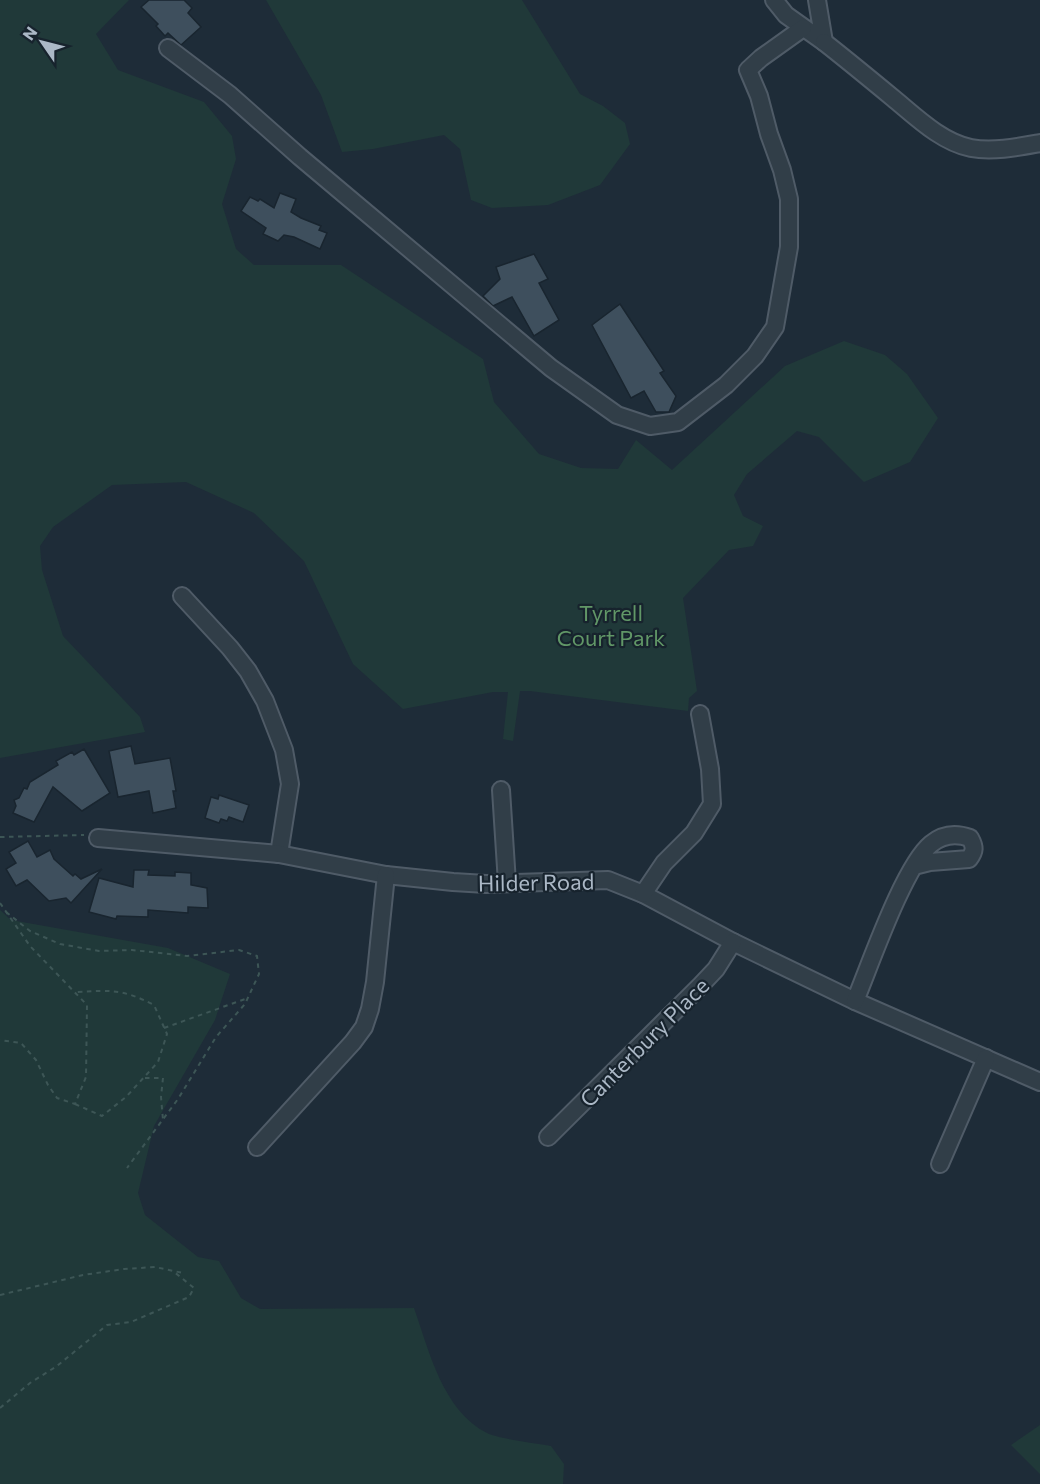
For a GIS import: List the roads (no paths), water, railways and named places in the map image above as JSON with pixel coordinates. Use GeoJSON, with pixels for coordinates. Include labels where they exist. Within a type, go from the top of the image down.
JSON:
{"type":"FeatureCollection","features":[{"type":"Feature","properties":{"kind":"street"},"geometry":{"type":"LineString","coordinates":[[774,0],[786,15],[941,134],[970,148],[1010,148],[1040,143]]}},
{"type":"Feature","properties":{"kind":"street"},"geometry":{"type":"LineString","coordinates":[[817,0],[824,42]]}},
{"type":"Feature","properties":{"kind":"street"},"geometry":{"type":"LineString","coordinates":[[168,48],[230,95],[300,157],[551,368],[617,415],[650,426],[678,422],[726,385],[755,357],[775,327],[789,247],[789,199],[759,96],[748,70],[803,28]]}},
{"type":"Feature","properties":{"kind":"street"},"geometry":{"type":"LineString","coordinates":[[182,596],[249,671],[265,701],[285,750],[290,784],[279,854]]}},
{"type":"Feature","properties":{"kind":"street"},"geometry":{"type":"LineString","coordinates":[[643,894],[664,863],[694,832],[712,804],[710,769],[700,714]]}},
{"type":"Feature","properties":{"kind":"street"},"geometry":{"type":"LineString","coordinates":[[501,790],[507,883]]}},
{"type":"Feature","properties":{"kind":"street","name":"Hilder Road"},"geometry":{"type":"LineString","coordinates":[[98,838],[279,854],[386,875],[453,882],[608,880],[643,894],[734,942],[855,1001],[1040,1083]]}},
{"type":"Feature","properties":{"kind":"street"},"geometry":{"type":"LineString","coordinates":[[855,1001],[914,866]]}},
{"type":"Feature","properties":{"kind":"street"},"geometry":{"type":"LineString","coordinates":[[257,1147],[364,1027],[375,982],[386,875]]}},
{"type":"Feature","properties":{"kind":"street","name":"Canterbury Place"},"geometry":{"type":"LineString","coordinates":[[548,1137],[716,969],[734,942]]}},
{"type":"Feature","properties":{"kind":"street"},"geometry":{"type":"LineString","coordinates":[[940,1164],[986,1058]]}},
{"type":"Feature","properties":{"kind":"park label","name":"Tyrrell Court Park"},"geometry":{"type":"Point","coordinates":[611,624]}}]}
